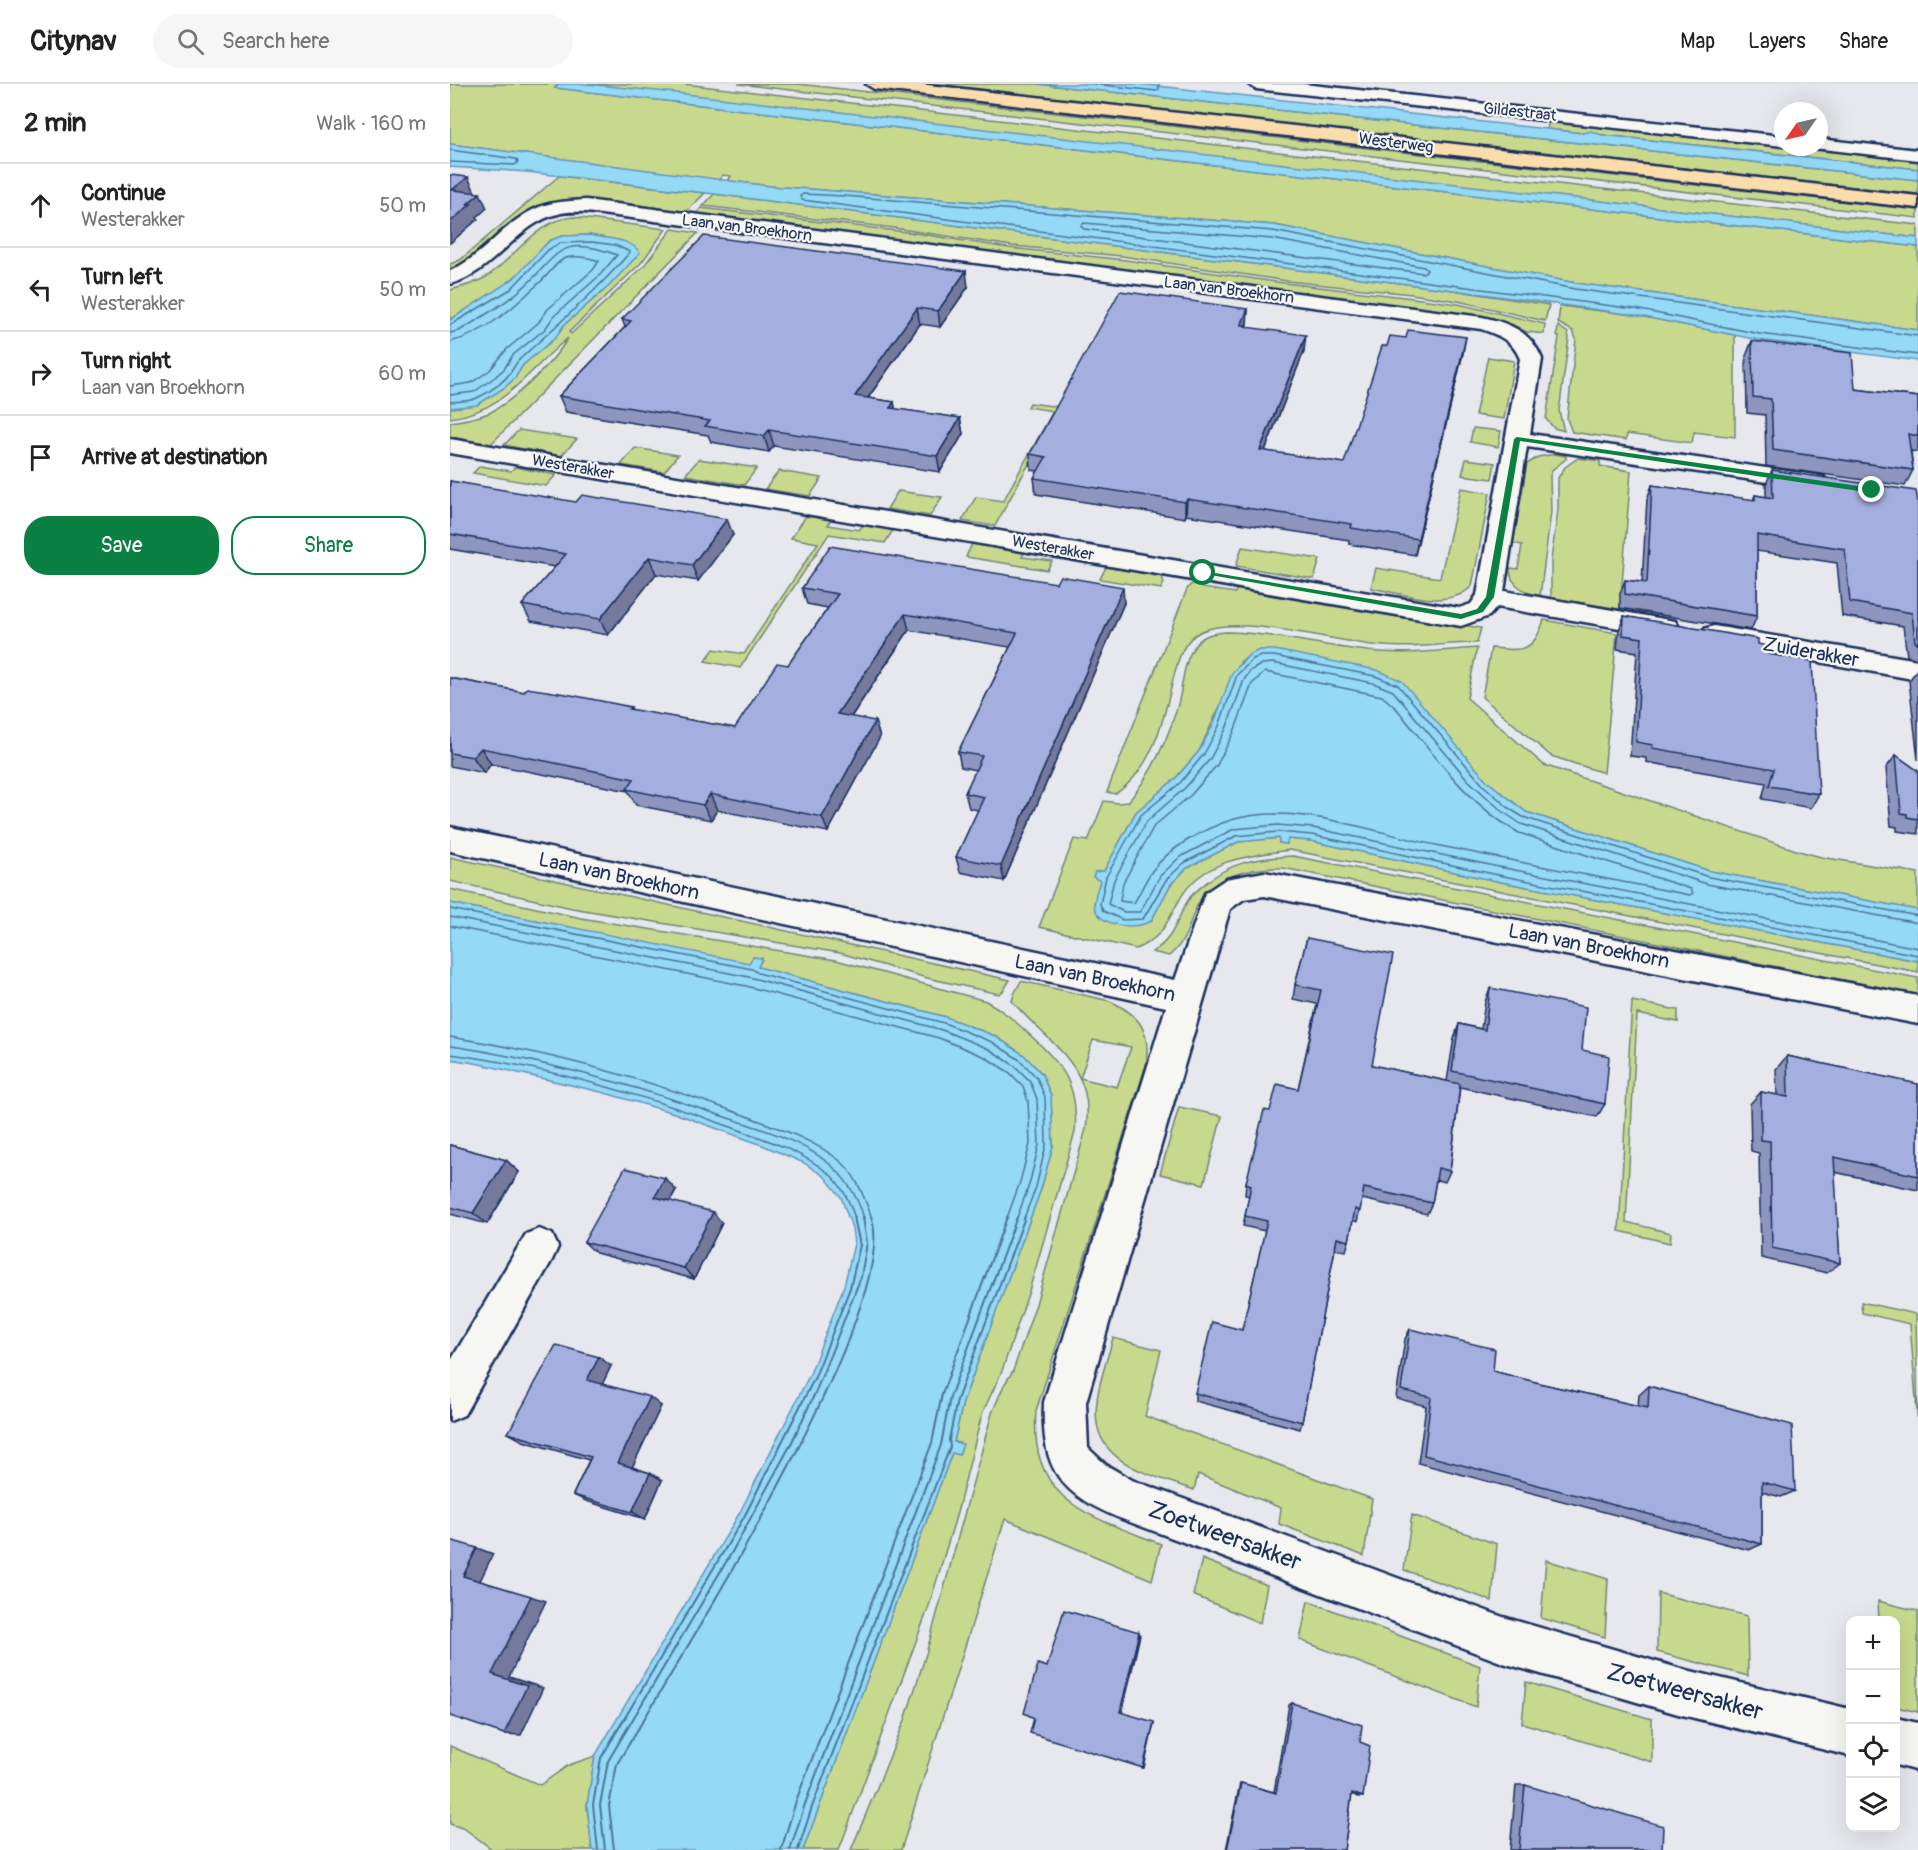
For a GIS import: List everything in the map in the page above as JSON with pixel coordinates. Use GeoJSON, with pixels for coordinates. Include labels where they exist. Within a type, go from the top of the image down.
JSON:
{"type":"FeatureCollection","features":[{"type":"Feature","properties":{"kind":"main road","name":"Westerweg"},"geometry":{"type":"LineString","coordinates":[[874,84],[1918,202]]}},
{"type":"Feature","properties":{"kind":"street","name":"Gildestraat"},"geometry":{"type":"LineString","coordinates":[[1256,84],[1774,140]]}},
{"type":"Feature","properties":{"kind":"street"},"geometry":{"type":"LineString","coordinates":[[1828,145],[1918,155]]}},
{"type":"Feature","properties":{"kind":"street","name":"Laan van Broekhorn"},"geometry":{"type":"LineString","coordinates":[[450,278],[475,266],[533,217],[551,209],[586,206],[1482,323],[1505,329],[1520,338],[1528,348],[1531,359],[1517,439]]}},
{"type":"Feature","properties":{"kind":"street"},"geometry":{"type":"LineString","coordinates":[[1490,597],[1517,439],[1837,485]]}},
{"type":"Feature","properties":{"kind":"street","name":"Westerakker"},"geometry":{"type":"LineString","coordinates":[[450,446],[1461,616],[1480,610],[1490,597]]}},
{"type":"Feature","properties":{"kind":"street","name":"Zuiderakker"},"geometry":{"type":"LineString","coordinates":[[1490,597],[1918,670]]}},
{"type":"Feature","properties":{"kind":"street","name":"Laan van Broekhorn"},"geometry":{"type":"LineString","coordinates":[[450,840],[1186,997],[1216,902],[1237,888],[1264,884],[1918,1010]]}},
{"type":"Feature","properties":{"kind":"street","name":"Zoetweersakker"},"geometry":{"type":"LineString","coordinates":[[1186,997],[1065,1402],[1063,1434],[1071,1459],[1080,1474],[1122,1498],[1503,1640],[1770,1716],[1846,1732]]}},
{"type":"Feature","properties":{"kind":"street"},"geometry":{"type":"LineString","coordinates":[[450,1401],[539,1247]]}},
{"type":"Feature","properties":{"kind":"street"},"geometry":{"type":"LineString","coordinates":[[1900,1743],[1918,1747]]}},
{"type":"Feature","properties":{"kind":"green space"},"geometry":{"type":"Polygon","coordinates":[[[450,84],[558,84],[555,88],[1918,247],[1918,330],[1576,283],[1274,225],[770,186],[728,181],[731,176],[723,175],[719,180],[450,144],[450,84]]]}},
{"type":"Feature","properties":{"kind":"green space"},"geometry":{"type":"Polygon","coordinates":[[[587,84],[684,84],[1918,225],[1918,238],[587,84]]]}},
{"type":"Feature","properties":{"kind":"green space"},"geometry":{"type":"Polygon","coordinates":[[[738,84],[798,84],[1918,210],[1918,218],[738,84]]]}},
{"type":"Feature","properties":{"kind":"green space"},"geometry":{"type":"Polygon","coordinates":[[[924,84],[1038,84],[1918,180],[1918,194],[924,84]]]}},
{"type":"Feature","properties":{"kind":"green space"},"geometry":{"type":"Polygon","coordinates":[[[1549,121],[1774,145],[1774,153],[1547,129],[1549,121]]]}},
{"type":"Feature","properties":{"kind":"green space"},"geometry":{"type":"Polygon","coordinates":[[[1828,150],[1918,160],[1918,169],[1797,156],[1828,156],[1828,150]]]}},
{"type":"Feature","properties":{"kind":"green space"},"geometry":{"type":"Polygon","coordinates":[[[559,176],[705,193],[686,212],[623,203],[578,200],[536,208],[519,218],[477,254],[450,272],[450,264],[460,260],[559,176]]]}},
{"type":"Feature","properties":{"kind":"green space"},"geometry":{"type":"Polygon","coordinates":[[[714,194],[1446,289],[1549,305],[1545,321],[1458,301],[1411,294],[1287,281],[1122,256],[1012,246],[894,228],[703,206],[714,194]]]}},
{"type":"Feature","properties":{"kind":"green space"},"geometry":{"type":"Polygon","coordinates":[[[701,208],[915,233],[1009,248],[1126,260],[1276,282],[1458,304],[1545,324],[1544,334],[1527,332],[1496,319],[1465,314],[696,214],[701,208]]]}},
{"type":"Feature","properties":{"kind":"green space"},"geometry":{"type":"Polygon","coordinates":[[[573,217],[666,229],[641,263],[569,332],[571,334],[643,267],[672,229],[698,233],[491,444],[450,437],[450,422],[481,416],[501,406],[544,369],[568,338],[515,387],[486,407],[470,414],[450,418],[450,408],[477,405],[504,388],[515,378],[523,365],[609,286],[639,253],[622,241],[590,235],[562,236],[549,241],[523,270],[501,288],[450,320],[450,290],[486,277],[537,232],[560,220],[573,217]]]}},
{"type":"Feature","properties":{"kind":"green space"},"geometry":{"type":"Polygon","coordinates":[[[1560,306],[1634,315],[1735,335],[1735,437],[1694,432],[1692,443],[1627,434],[1626,440],[1572,432],[1567,419],[1576,339],[1573,331],[1558,323],[1560,306]]]}},
{"type":"Feature","properties":{"kind":"green space"},"geometry":{"type":"Polygon","coordinates":[[[1558,326],[1568,333],[1569,338],[1559,411],[1564,431],[1554,428],[1546,419],[1559,337],[1557,336],[1558,326]]]}},
{"type":"Feature","properties":{"kind":"green space"},"geometry":{"type":"Polygon","coordinates":[[[1488,357],[1514,361],[1504,419],[1475,415],[1488,357]]]}},
{"type":"Feature","properties":{"kind":"green space"},"geometry":{"type":"Polygon","coordinates":[[[1030,403],[1060,407],[995,526],[962,521],[976,497],[1003,501],[1053,411],[1028,407],[1030,403]]]}},
{"type":"Feature","properties":{"kind":"green space"},"geometry":{"type":"Polygon","coordinates":[[[1473,428],[1501,431],[1498,447],[1470,442],[1473,428]]]}},
{"type":"Feature","properties":{"kind":"green space"},"geometry":{"type":"Polygon","coordinates":[[[519,430],[577,439],[561,456],[504,445],[519,430]]]}},
{"type":"Feature","properties":{"kind":"green space"},"geometry":{"type":"Polygon","coordinates":[[[635,448],[678,455],[664,472],[621,465],[635,448]]]}},
{"type":"Feature","properties":{"kind":"green space"},"geometry":{"type":"Polygon","coordinates":[[[1555,454],[1566,456],[1566,459],[1552,470],[1550,476],[1551,512],[1540,596],[1529,593],[1515,584],[1510,568],[1518,569],[1522,545],[1513,543],[1527,464],[1538,457],[1555,454]]]}},
{"type":"Feature","properties":{"kind":"green space"},"geometry":{"type":"Polygon","coordinates":[[[1578,458],[1600,461],[1600,466],[1631,471],[1620,609],[1551,598],[1551,560],[1558,510],[1558,478],[1565,467],[1578,458]]]}},
{"type":"Feature","properties":{"kind":"green space"},"geometry":{"type":"Polygon","coordinates":[[[699,459],[757,468],[744,485],[685,475],[699,459]]]}},
{"type":"Feature","properties":{"kind":"green space"},"geometry":{"type":"Polygon","coordinates":[[[1466,459],[1495,463],[1492,479],[1462,475],[1466,459]]]}},
{"type":"Feature","properties":{"kind":"green space"},"geometry":{"type":"Polygon","coordinates":[[[480,466],[511,471],[515,467],[556,475],[546,486],[473,473],[480,466]]]}},
{"type":"Feature","properties":{"kind":"green space"},"geometry":{"type":"Polygon","coordinates":[[[779,471],[822,478],[810,496],[765,489],[779,471]]]}},
{"type":"Feature","properties":{"kind":"green space"},"geometry":{"type":"Polygon","coordinates":[[[1461,488],[1490,493],[1472,586],[1450,598],[1437,599],[1371,588],[1376,568],[1440,578],[1461,488]]]}},
{"type":"Feature","properties":{"kind":"green space"},"geometry":{"type":"Polygon","coordinates":[[[898,491],[942,497],[930,516],[887,509],[898,491]]]}},
{"type":"Feature","properties":{"kind":"green space"},"geometry":{"type":"Polygon","coordinates":[[[806,516],[830,520],[828,525],[859,530],[863,525],[893,530],[885,543],[829,534],[740,668],[705,661],[714,649],[744,654],[818,543],[791,538],[806,516]]]}},
{"type":"Feature","properties":{"kind":"green space"},"geometry":{"type":"Polygon","coordinates":[[[972,544],[1024,553],[1022,557],[1052,561],[1047,570],[966,557],[972,544]]]}},
{"type":"Feature","properties":{"kind":"green space"},"geometry":{"type":"Polygon","coordinates":[[[1242,547],[1320,559],[1314,579],[1236,566],[1242,547]]]}},
{"type":"Feature","properties":{"kind":"green space"},"geometry":{"type":"Polygon","coordinates":[[[1106,567],[1158,575],[1162,577],[1164,583],[1161,589],[1100,579],[1106,567]]]}},
{"type":"Feature","properties":{"kind":"green space"},"geometry":{"type":"Polygon","coordinates":[[[1197,582],[1203,583],[1202,588],[1235,593],[1237,588],[1481,628],[1477,643],[1399,647],[1261,627],[1218,627],[1202,631],[1189,640],[1181,653],[1160,730],[1138,773],[1115,794],[1107,792],[1187,589],[1197,582]]]}},
{"type":"Feature","properties":{"kind":"green space"},"geometry":{"type":"Polygon","coordinates":[[[1544,620],[1617,633],[1604,773],[1551,756],[1482,697],[1491,648],[1526,647],[1536,638],[1544,620]]]}},
{"type":"Feature","properties":{"kind":"green space"},"geometry":{"type":"Polygon","coordinates":[[[1226,632],[1395,653],[1477,648],[1467,698],[1544,765],[1799,851],[1821,857],[1918,873],[1918,910],[1710,871],[1526,812],[1487,781],[1453,742],[1260,650],[1241,661],[1199,751],[1176,778],[1136,812],[1104,871],[1095,872],[1100,881],[1094,904],[1113,922],[1125,925],[1151,921],[1171,884],[1187,868],[1238,842],[1280,838],[1279,843],[1287,844],[1287,839],[1311,841],[1501,882],[1918,961],[1918,972],[1290,850],[1228,862],[1201,875],[1189,886],[1159,934],[1136,949],[1039,927],[1074,839],[1088,841],[1104,801],[1128,802],[1151,770],[1173,720],[1185,667],[1197,643],[1206,636],[1226,632]]]}},
{"type":"Feature","properties":{"kind":"green space"},"geometry":{"type":"Polygon","coordinates":[[[1293,856],[1918,978],[1918,995],[1283,868],[1258,869],[1233,875],[1211,888],[1196,908],[1184,939],[1175,950],[1169,956],[1152,952],[1171,934],[1190,897],[1223,871],[1245,862],[1293,856]]]}},
{"type":"Feature","properties":{"kind":"green space"},"geometry":{"type":"Polygon","coordinates":[[[450,857],[1010,980],[999,994],[927,978],[840,953],[572,908],[450,881],[450,857]]]}},
{"type":"Feature","properties":{"kind":"green space"},"geometry":{"type":"Polygon","coordinates":[[[450,889],[581,918],[836,960],[986,1001],[1009,1017],[1052,1056],[1060,1066],[1071,1089],[1076,1116],[1075,1132],[1029,1291],[1002,1371],[982,1414],[957,1513],[929,1606],[839,1850],[803,1850],[952,1453],[962,1444],[954,1442],[963,1402],[1041,1189],[1053,1146],[1051,1096],[1042,1074],[1024,1055],[995,1036],[946,1017],[758,967],[762,959],[753,957],[750,964],[450,903],[450,889]]]}},
{"type":"Feature","properties":{"kind":"green space"},"geometry":{"type":"Polygon","coordinates":[[[1021,981],[1110,1001],[1136,1018],[1145,1034],[1146,1065],[1036,1411],[1036,1442],[1043,1467],[1054,1486],[1069,1501],[1088,1514],[1161,1544],[1152,1580],[1005,1519],[901,1850],[851,1850],[905,1720],[926,1654],[992,1413],[1013,1371],[1036,1304],[1086,1129],[1087,1107],[1084,1088],[1076,1071],[1066,1057],[1012,1001],[1021,981]],[[1093,1040],[1080,1078],[1117,1087],[1131,1047],[1093,1040]]]}},
{"type":"Feature","properties":{"kind":"green space"},"geometry":{"type":"Polygon","coordinates":[[[1632,1001],[1678,1010],[1678,1022],[1637,1014],[1626,1222],[1671,1233],[1670,1243],[1619,1231],[1632,1001]]]}},
{"type":"Feature","properties":{"kind":"green space"},"geometry":{"type":"Polygon","coordinates":[[[1179,1107],[1222,1116],[1204,1184],[1160,1174],[1179,1107]]]}},
{"type":"Feature","properties":{"kind":"green space"},"geometry":{"type":"Polygon","coordinates":[[[1861,1302],[1916,1314],[1918,1425],[1910,1324],[1862,1313],[1861,1302]]]}},
{"type":"Feature","properties":{"kind":"green space"},"geometry":{"type":"Polygon","coordinates":[[[1113,1338],[1161,1350],[1145,1416],[1372,1499],[1364,1556],[1279,1524],[1281,1508],[1198,1474],[1194,1490],[1140,1471],[1111,1452],[1102,1439],[1097,1422],[1097,1401],[1113,1338]]]}},
{"type":"Feature","properties":{"kind":"green space"},"geometry":{"type":"Polygon","coordinates":[[[1412,1515],[1497,1544],[1492,1601],[1404,1570],[1412,1515]]]}},
{"type":"Feature","properties":{"kind":"green space"},"geometry":{"type":"Polygon","coordinates":[[[1202,1559],[1267,1585],[1260,1623],[1193,1595],[1202,1559]]]}},
{"type":"Feature","properties":{"kind":"green space"},"geometry":{"type":"Polygon","coordinates":[[[1546,1560],[1608,1579],[1605,1637],[1541,1618],[1546,1560]]]}},
{"type":"Feature","properties":{"kind":"green space"},"geometry":{"type":"Polygon","coordinates":[[[1658,1593],[1747,1616],[1748,1676],[1657,1652],[1658,1593]]]}},
{"type":"Feature","properties":{"kind":"green space"},"geometry":{"type":"Polygon","coordinates":[[[1308,1601],[1480,1666],[1476,1707],[1300,1640],[1308,1601]]]}},
{"type":"Feature","properties":{"kind":"green space"},"geometry":{"type":"Polygon","coordinates":[[[1878,1601],[1918,1611],[1918,1712],[1900,1708],[1900,1616],[1879,1616],[1878,1601]]]}},
{"type":"Feature","properties":{"kind":"green space"},"geometry":{"type":"Polygon","coordinates":[[[1526,1682],[1652,1719],[1652,1762],[1522,1723],[1526,1682]]]}},
{"type":"Feature","properties":{"kind":"green space"},"geometry":{"type":"Polygon","coordinates":[[[450,1746],[540,1785],[569,1765],[595,1756],[587,1805],[592,1850],[493,1850],[465,1829],[450,1824],[450,1746]]]}},
{"type":"Feature","properties":{"kind":"water"},"geometry":{"type":"Polygon","coordinates":[[[558,84],[587,84],[677,93],[1918,238],[1918,247],[555,88],[558,84]]]}},
{"type":"Feature","properties":{"kind":"water"},"geometry":{"type":"Polygon","coordinates":[[[1038,84],[1139,84],[1583,133],[1591,131],[1602,135],[1774,154],[1774,156],[1797,156],[1918,169],[1918,180],[1038,84]]]}},
{"type":"Feature","properties":{"kind":"water"},"geometry":{"type":"Polygon","coordinates":[[[450,144],[770,186],[1274,225],[1576,283],[1918,330],[1918,361],[1759,340],[1634,315],[1446,289],[714,194],[527,172],[450,167],[450,144]]]}},
{"type":"Feature","properties":{"kind":"water"},"geometry":{"type":"Polygon","coordinates":[[[590,235],[631,244],[640,253],[609,286],[564,325],[555,338],[523,365],[515,378],[504,388],[477,405],[450,408],[450,320],[513,279],[549,241],[562,236],[590,235]]]}},
{"type":"Feature","properties":{"kind":"water"},"geometry":{"type":"Polygon","coordinates":[[[1260,650],[1275,650],[1377,670],[1402,681],[1487,781],[1526,812],[1710,871],[1918,910],[1918,961],[1501,882],[1311,841],[1288,839],[1287,844],[1279,843],[1279,838],[1238,842],[1187,868],[1171,884],[1151,921],[1145,924],[1129,926],[1105,920],[1094,906],[1100,881],[1093,877],[1095,872],[1104,871],[1136,812],[1176,778],[1199,751],[1214,723],[1232,673],[1250,654],[1260,650]]]}},
{"type":"Feature","properties":{"kind":"water"},"geometry":{"type":"Polygon","coordinates":[[[450,903],[749,963],[753,957],[762,958],[758,967],[946,1017],[995,1036],[1024,1055],[1042,1074],[1051,1096],[1053,1146],[1041,1189],[963,1402],[954,1442],[963,1444],[959,1455],[952,1453],[803,1850],[592,1850],[587,1805],[595,1756],[739,1514],[810,1374],[844,1286],[854,1244],[852,1228],[841,1197],[825,1177],[804,1163],[674,1113],[605,1093],[450,1059],[450,903]]]}},
{"type":"Feature","properties":{"kind":"building"},"geometry":{"type":"Polygon","coordinates":[[[450,175],[468,177],[452,190],[480,193],[450,222],[450,175]]]}},
{"type":"Feature","properties":{"kind":"building"},"geometry":{"type":"Polygon","coordinates":[[[704,236],[966,271],[938,311],[917,308],[855,396],[894,402],[890,408],[960,418],[937,456],[769,430],[764,436],[705,426],[710,421],[559,396],[631,321],[622,319],[704,236]]]}},
{"type":"Feature","properties":{"kind":"building"},"geometry":{"type":"Polygon","coordinates":[[[1120,291],[1248,309],[1241,325],[1246,325],[1245,327],[1306,335],[1260,450],[1344,463],[1382,346],[1387,346],[1390,336],[1406,338],[1408,330],[1466,337],[1418,539],[1351,528],[1352,524],[1187,499],[1185,502],[1034,478],[1046,457],[1030,454],[1120,291]]]}},
{"type":"Feature","properties":{"kind":"building"},"geometry":{"type":"Polygon","coordinates":[[[1752,341],[1852,353],[1855,389],[1918,397],[1918,436],[1908,434],[1913,470],[1773,450],[1771,399],[1753,397],[1752,341]]]}},
{"type":"Feature","properties":{"kind":"building"},"geometry":{"type":"Polygon","coordinates":[[[1772,470],[1916,491],[1918,503],[1918,643],[1915,642],[1912,613],[1850,602],[1845,549],[1757,535],[1757,616],[1625,594],[1625,580],[1647,583],[1652,485],[1755,500],[1755,495],[1773,498],[1772,470]]]}},
{"type":"Feature","properties":{"kind":"building"},"geometry":{"type":"Polygon","coordinates":[[[450,481],[576,502],[582,495],[727,519],[692,565],[649,557],[600,619],[522,605],[566,554],[450,534],[450,481]]]}},
{"type":"Feature","properties":{"kind":"building"},"geometry":{"type":"Polygon","coordinates":[[[830,546],[1056,583],[1060,576],[1123,587],[1001,866],[956,857],[984,797],[965,793],[982,756],[958,752],[1017,633],[905,614],[837,714],[875,721],[822,817],[710,794],[703,805],[627,789],[634,779],[481,748],[473,757],[450,753],[450,678],[524,692],[527,688],[566,694],[631,707],[629,709],[735,728],[777,663],[788,665],[838,594],[802,588],[830,546]]]}},
{"type":"Feature","properties":{"kind":"building"},"geometry":{"type":"Polygon","coordinates":[[[1624,616],[1758,639],[1758,644],[1768,646],[1768,654],[1812,661],[1819,794],[1769,786],[1774,769],[1652,748],[1653,745],[1636,742],[1642,638],[1623,635],[1624,616]]]}},
{"type":"Feature","properties":{"kind":"building"},"geometry":{"type":"Polygon","coordinates":[[[1896,755],[1918,771],[1918,819],[1901,813],[1896,755]]]}},
{"type":"Feature","properties":{"kind":"building"},"geometry":{"type":"Polygon","coordinates":[[[1307,938],[1393,955],[1372,1065],[1460,1084],[1450,1171],[1438,1168],[1432,1203],[1364,1188],[1360,1211],[1355,1209],[1349,1241],[1337,1238],[1302,1422],[1195,1393],[1212,1322],[1242,1330],[1267,1221],[1245,1216],[1251,1185],[1246,1183],[1264,1110],[1270,1111],[1277,1084],[1298,1089],[1321,990],[1295,985],[1307,938]]]}},
{"type":"Feature","properties":{"kind":"building"},"geometry":{"type":"Polygon","coordinates":[[[1490,988],[1586,1007],[1582,1050],[1609,1056],[1605,1104],[1452,1071],[1459,1024],[1485,1030],[1490,988]]]}},
{"type":"Feature","properties":{"kind":"building"},"geometry":{"type":"Polygon","coordinates":[[[1787,1056],[1918,1084],[1918,1176],[1834,1157],[1840,1263],[1772,1248],[1770,1141],[1761,1140],[1761,1092],[1788,1097],[1787,1056]]]}},
{"type":"Feature","properties":{"kind":"building"},"geometry":{"type":"Polygon","coordinates":[[[450,1145],[506,1160],[473,1213],[450,1207],[450,1145]]]}},
{"type":"Feature","properties":{"kind":"building"},"geometry":{"type":"Polygon","coordinates":[[[625,1168],[665,1178],[655,1197],[713,1212],[684,1268],[584,1242],[625,1168]]]}},
{"type":"Feature","properties":{"kind":"building"},"geometry":{"type":"Polygon","coordinates":[[[1410,1329],[1495,1349],[1493,1371],[1543,1384],[1648,1408],[1649,1386],[1792,1425],[1795,1491],[1762,1482],[1762,1544],[1424,1455],[1431,1397],[1401,1390],[1410,1329]]]}},
{"type":"Feature","properties":{"kind":"building"},"geometry":{"type":"Polygon","coordinates":[[[556,1345],[599,1357],[587,1380],[650,1397],[618,1463],[650,1473],[632,1512],[573,1495],[591,1457],[508,1433],[556,1345]]]}},
{"type":"Feature","properties":{"kind":"building"},"geometry":{"type":"Polygon","coordinates":[[[450,1540],[477,1548],[463,1576],[531,1596],[492,1674],[527,1686],[504,1734],[450,1716],[450,1540]]]}},
{"type":"Feature","properties":{"kind":"building"},"geometry":{"type":"Polygon","coordinates":[[[1064,1610],[1139,1632],[1120,1712],[1154,1722],[1143,1768],[1030,1733],[1034,1718],[1024,1713],[1038,1664],[1047,1667],[1064,1610]]]}},
{"type":"Feature","properties":{"kind":"building"},"geometry":{"type":"Polygon","coordinates":[[[1292,1703],[1362,1725],[1360,1742],[1370,1746],[1363,1797],[1352,1793],[1344,1850],[1227,1850],[1241,1783],[1276,1793],[1292,1703]]]}},
{"type":"Feature","properties":{"kind":"building"},"geometry":{"type":"Polygon","coordinates":[[[1525,1785],[1663,1826],[1662,1850],[1519,1850],[1525,1785]]]}},
{"type":"Feature","properties":{"kind":"route"},"geometry":{"type":"LineString","coordinates":[[1203,573],[1461,616],[1480,610],[1490,597],[1517,439],[1872,490]]}}]}
